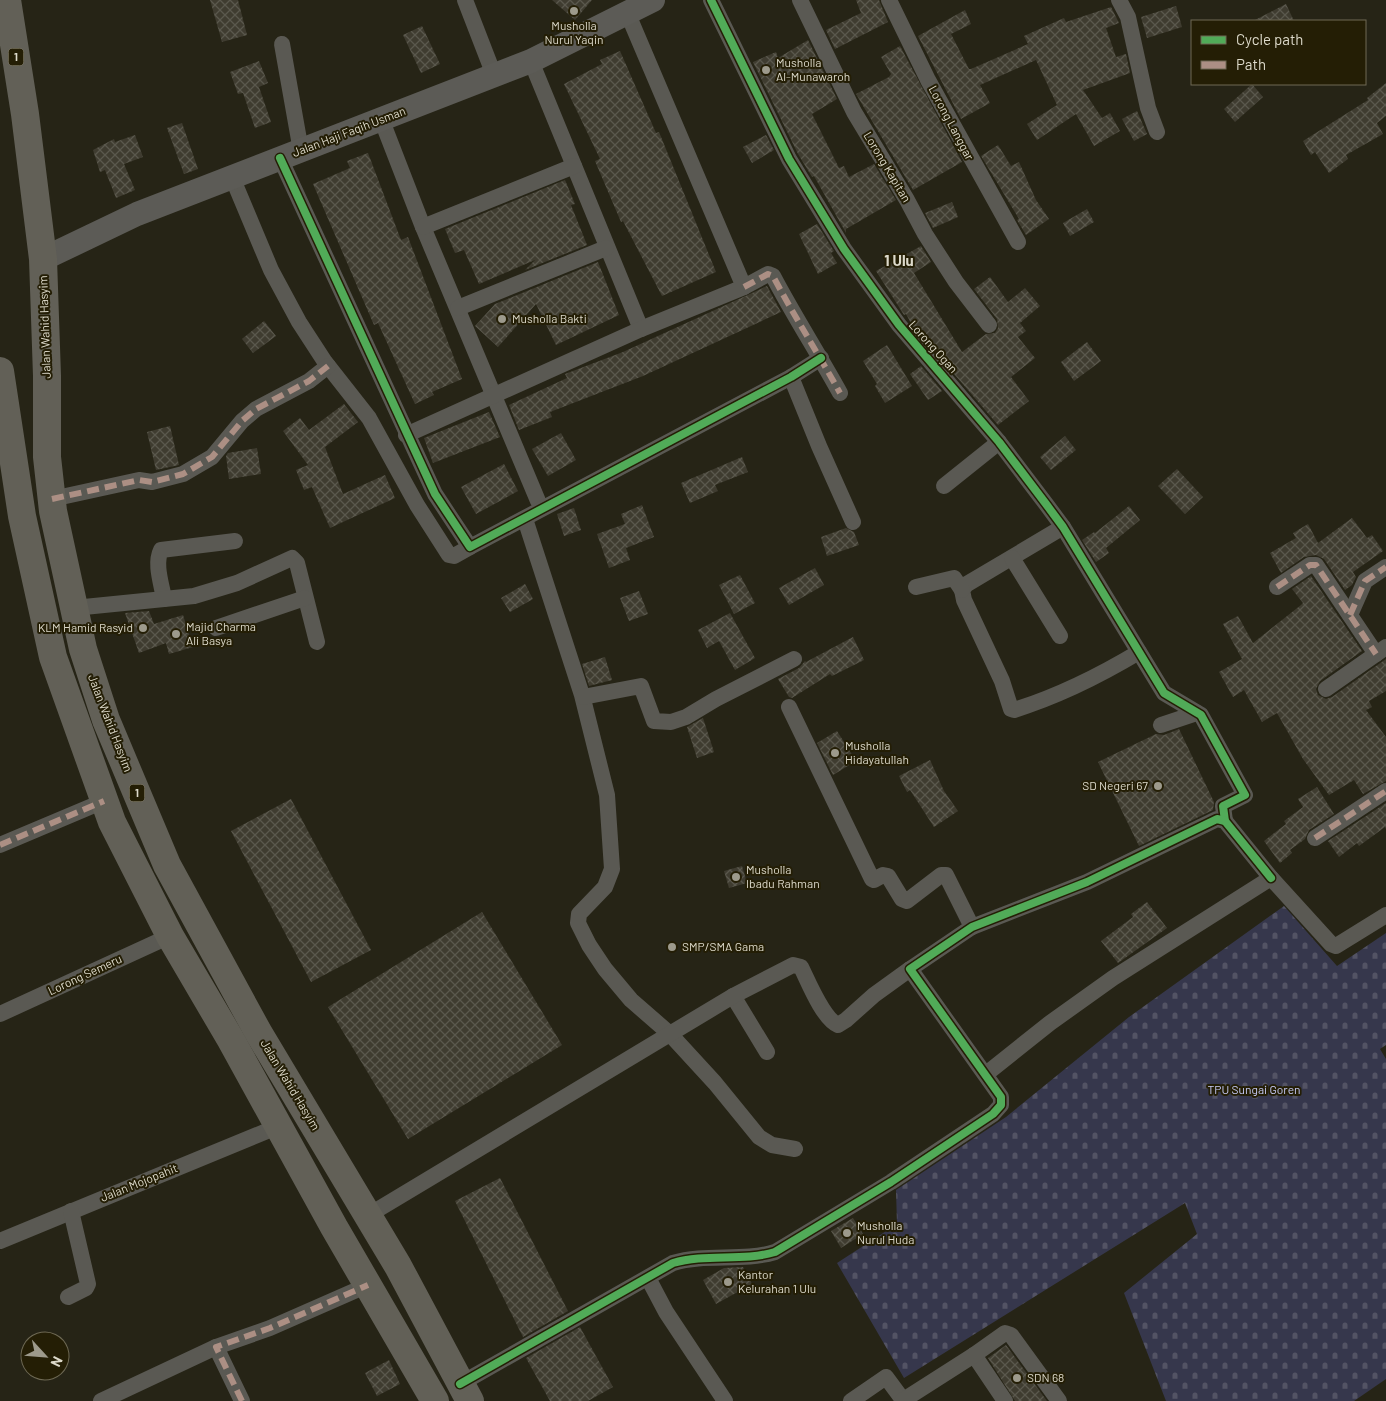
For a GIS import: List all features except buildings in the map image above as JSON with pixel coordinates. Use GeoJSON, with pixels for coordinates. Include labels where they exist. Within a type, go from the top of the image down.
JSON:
{"type":"FeatureCollection","features":[{"type":"Feature","properties":{"kind":"highway","name":"Jalan Wahid Hasyim"},"geometry":{"type":"LineString","coordinates":[[7,0],[25,114],[43,258],[47,376],[46,457],[52,499],[83,649],[106,720],[167,865],[258,1032],[398,1266],[465,1392]]}},
{"type":"Feature","properties":{"kind":"highway"},"geometry":{"type":"LineString","coordinates":[[0,371],[24,525],[53,656],[78,730],[116,831],[170,936],[436,1401]]}},
{"type":"Feature","properties":{"kind":"highway"},"geometry":{"type":"LineString","coordinates":[[78,730],[106,720]]}},
{"type":"Feature","properties":{"kind":"street"},"geometry":{"type":"LineString","coordinates":[[465,0],[494,76]]}},
{"type":"Feature","properties":{"kind":"street","name":"Jalan Haji Faqih Usman"},"geometry":{"type":"LineString","coordinates":[[43,258],[137,214],[382,121],[531,61],[653,0]]}},
{"type":"Feature","properties":{"kind":"street","name":"Lorong Ogan"},"geometry":{"type":"LineString","coordinates":[[711,0],[789,159],[844,249],[899,325],[1000,442],[1063,527],[1164,693],[1197,713]]}},
{"type":"Feature","properties":{"kind":"street","name":"Lorong Kapitan"},"geometry":{"type":"LineString","coordinates":[[800,0],[854,112],[907,200],[925,234],[956,282],[989,325]]}},
{"type":"Feature","properties":{"kind":"street","name":"Lorong Langgar"},"geometry":{"type":"LineString","coordinates":[[890,0],[951,123],[1018,242]]}},
{"type":"Feature","properties":{"kind":"street"},"geometry":{"type":"LineString","coordinates":[[1119,0],[1128,17],[1148,108],[1157,132]]}},
{"type":"Feature","properties":{"kind":"street"},"geometry":{"type":"LineString","coordinates":[[627,12],[744,287]]}},
{"type":"Feature","properties":{"kind":"street"},"geometry":{"type":"LineString","coordinates":[[282,44],[290,155],[406,435],[435,494],[470,547]]}},
{"type":"Feature","properties":{"kind":"street"},"geometry":{"type":"LineString","coordinates":[[531,61],[641,330]]}},
{"type":"Feature","properties":{"kind":"street"},"geometry":{"type":"LineString","coordinates":[[382,121],[423,227],[538,501]]}},
{"type":"Feature","properties":{"kind":"street"},"geometry":{"type":"LineString","coordinates":[[423,227],[574,166]]}},
{"type":"Feature","properties":{"kind":"street"},"geometry":{"type":"LineString","coordinates":[[232,177],[271,270],[299,322],[328,366],[369,418],[417,505],[449,555],[454,556],[525,520],[791,377],[821,358]]}},
{"type":"Feature","properties":{"kind":"street"},"geometry":{"type":"LineString","coordinates":[[458,308],[606,248]]}},
{"type":"Feature","properties":{"kind":"street"},"geometry":{"type":"LineString","coordinates":[[406,435],[772,274],[791,306],[803,332],[821,358],[840,393]]}},
{"type":"Feature","properties":{"kind":"street"},"geometry":{"type":"LineString","coordinates":[[52,499],[139,480],[152,482],[183,474],[217,454],[229,435],[256,409],[309,381],[328,366]]}},
{"type":"Feature","properties":{"kind":"street"},"geometry":{"type":"LineString","coordinates":[[791,377],[853,522]]}},
{"type":"Feature","properties":{"kind":"street"},"geometry":{"type":"LineString","coordinates":[[944,486],[1000,442]]}},
{"type":"Feature","properties":{"kind":"street"},"geometry":{"type":"LineString","coordinates":[[417,505],[435,494]]}},
{"type":"Feature","properties":{"kind":"street"},"geometry":{"type":"LineString","coordinates":[[525,520],[583,697],[607,795],[613,859],[612,869],[605,887],[582,910],[578,923],[605,969],[631,1000],[670,1034],[715,1083],[759,1137],[772,1145],[796,1149]]}},
{"type":"Feature","properties":{"kind":"street"},"geometry":{"type":"LineString","coordinates":[[962,590],[967,584],[1063,527]]}},
{"type":"Feature","properties":{"kind":"street"},"geometry":{"type":"LineString","coordinates":[[164,599],[159,570],[161,550],[235,541]]}},
{"type":"Feature","properties":{"kind":"street"},"geometry":{"type":"LineString","coordinates":[[74,608],[164,599],[213,591],[292,558],[297,563],[317,642]]}},
{"type":"Feature","properties":{"kind":"street"},"geometry":{"type":"LineString","coordinates":[[1012,558],[1060,636]]}},
{"type":"Feature","properties":{"kind":"street"},"geometry":{"type":"LineString","coordinates":[[1277,587],[1310,565],[1316,565],[1350,615],[1381,651],[1326,689]]}},
{"type":"Feature","properties":{"kind":"street"},"geometry":{"type":"LineString","coordinates":[[1350,615],[1365,581],[1386,567]]}},
{"type":"Feature","properties":{"kind":"street"},"geometry":{"type":"LineString","coordinates":[[916,587],[954,578],[962,590],[964,600],[1002,681],[1012,710],[1078,687],[1139,652]]}},
{"type":"Feature","properties":{"kind":"street"},"geometry":{"type":"LineString","coordinates":[[216,628],[305,598]]}},
{"type":"Feature","properties":{"kind":"street"},"geometry":{"type":"LineString","coordinates":[[583,697],[640,686],[654,721],[671,722],[696,713],[716,699],[794,659]]}},
{"type":"Feature","properties":{"kind":"street"},"geometry":{"type":"LineString","coordinates":[[790,707],[872,879],[874,880],[883,875],[888,876],[902,899],[906,901],[941,875],[946,875],[972,927]]}},
{"type":"Feature","properties":{"kind":"street"},"geometry":{"type":"LineString","coordinates":[[1160,725],[1197,713],[1200,715],[1245,795],[1223,806],[1225,821],[1271,878],[1331,944],[1336,946],[1386,915]]}},
{"type":"Feature","properties":{"kind":"street"},"geometry":{"type":"LineString","coordinates":[[1315,838],[1386,791]]}},
{"type":"Feature","properties":{"kind":"street"},"geometry":{"type":"LineString","coordinates":[[0,845],[104,801]]}},
{"type":"Feature","properties":{"kind":"street"},"geometry":{"type":"LineString","coordinates":[[367,1216],[733,996],[796,964],[800,967],[818,1002],[833,1022],[841,1024],[874,995],[972,927],[1087,882],[1217,819],[1225,821]]}},
{"type":"Feature","properties":{"kind":"street"},"geometry":{"type":"LineString","coordinates":[[986,1074],[1050,1023],[1113,978],[1271,878]]}},
{"type":"Feature","properties":{"kind":"street","name":"Lorong Semeru"},"geometry":{"type":"LineString","coordinates":[[0,1014],[170,936]]}},
{"type":"Feature","properties":{"kind":"street"},"geometry":{"type":"LineString","coordinates":[[465,1392],[673,1263],[685,1260],[757,1256],[782,1248],[891,1182],[993,1114],[1001,1105],[1001,1097],[910,969]]}},
{"type":"Feature","properties":{"kind":"street"},"geometry":{"type":"LineString","coordinates":[[733,996],[766,1052]]}},
{"type":"Feature","properties":{"kind":"street","name":"Jalan Mojopahit"},"geometry":{"type":"LineString","coordinates":[[0,1241],[279,1126]]}},
{"type":"Feature","properties":{"kind":"street"},"geometry":{"type":"LineString","coordinates":[[68,1297],[86,1288],[88,1284],[71,1211]]}},
{"type":"Feature","properties":{"kind":"street"},"geometry":{"type":"LineString","coordinates":[[648,1278],[666,1312],[725,1401]]}},
{"type":"Feature","properties":{"kind":"street"},"geometry":{"type":"LineString","coordinates":[[101,1401],[123,1397],[216,1347],[270,1328],[368,1285]]}},
{"type":"Feature","properties":{"kind":"street"},"geometry":{"type":"LineString","coordinates":[[851,1401],[885,1377],[903,1401],[974,1355],[1001,1334],[1008,1333],[1058,1401]]}},
{"type":"Feature","properties":{"kind":"street"},"geometry":{"type":"LineString","coordinates":[[216,1347],[242,1401]]}},
{"type":"Feature","properties":{"kind":"street"},"geometry":{"type":"LineString","coordinates":[[974,1355],[1006,1401]]}},
{"type":"Feature","properties":{"kind":"green space","name":"TPU Sungai Goren"},"geometry":{"type":"Polygon","coordinates":[[[1284,906],[1337,966],[1386,933],[1386,1045],[1380,1049],[1386,1059],[1386,1379],[1354,1401],[1166,1401],[1124,1293],[1197,1234],[1185,1203],[904,1378],[837,1263],[897,1224],[896,1190],[1006,1117],[1129,1017],[1284,906]]]}},
{"type":"Feature","properties":{"kind":"marked path"},"geometry":{"type":"LineString","coordinates":[[744,287],[768,274],[773,276],[840,393]]}},
{"type":"Feature","properties":{"kind":"marked path"},"geometry":{"type":"LineString","coordinates":[[52,499],[139,480],[152,482],[183,474],[212,457],[242,421],[256,409],[309,381],[328,366]]}},
{"type":"Feature","properties":{"kind":"marked path"},"geometry":{"type":"LineString","coordinates":[[1277,587],[1310,565],[1316,565],[1376,654]]}},
{"type":"Feature","properties":{"kind":"marked path"},"geometry":{"type":"LineString","coordinates":[[1350,615],[1365,581],[1386,567]]}},
{"type":"Feature","properties":{"kind":"marked path"},"geometry":{"type":"LineString","coordinates":[[1315,838],[1386,791]]}},
{"type":"Feature","properties":{"kind":"marked path"},"geometry":{"type":"LineString","coordinates":[[0,845],[104,801]]}},
{"type":"Feature","properties":{"kind":"marked path"},"geometry":{"type":"LineString","coordinates":[[242,1401],[216,1347],[270,1328],[368,1285]]}},
{"type":"Feature","properties":{"kind":"cycle path"},"geometry":{"type":"LineString","coordinates":[[711,0],[789,159],[844,249],[899,325],[999,442],[1063,527],[1164,693],[1201,715],[1245,795],[1223,806],[1225,821]]}},
{"type":"Feature","properties":{"kind":"cycle path"},"geometry":{"type":"LineString","coordinates":[[280,158],[435,494],[470,547],[791,377],[821,358]]}},
{"type":"Feature","properties":{"kind":"cycle path"},"geometry":{"type":"LineString","coordinates":[[460,1384],[673,1263],[698,1258],[750,1257],[775,1252],[891,1182],[993,1114],[1001,1105],[1001,1097],[910,969],[972,927],[1087,882],[1217,819],[1225,821],[1271,878]]}},
{"type":"Feature","properties":{"kind":"place","name":"Musholla Nurul Yaqin"},"geometry":{"type":"Point","coordinates":[574,11]}},
{"type":"Feature","properties":{"kind":"place","name":"Musholla Al-Munawaroh"},"geometry":{"type":"Point","coordinates":[766,70]}},
{"type":"Feature","properties":{"kind":"place","name":"Musholla Bakti"},"geometry":{"type":"Point","coordinates":[502,319]}},
{"type":"Feature","properties":{"kind":"place","name":"KLM Hamid Rasyid"},"geometry":{"type":"Point","coordinates":[143,628]}},
{"type":"Feature","properties":{"kind":"place","name":"Majid Charma Ali Basya"},"geometry":{"type":"Point","coordinates":[176,634]}},
{"type":"Feature","properties":{"kind":"place","name":"Musholla Hidayatullah"},"geometry":{"type":"Point","coordinates":[835,753]}},
{"type":"Feature","properties":{"kind":"place","name":"SD Negeri 67"},"geometry":{"type":"Point","coordinates":[1158,786]}},
{"type":"Feature","properties":{"kind":"place","name":"Musholla Ibadu Rahman"},"geometry":{"type":"Point","coordinates":[736,877]}},
{"type":"Feature","properties":{"kind":"place","name":"SMP/SMA Gama"},"geometry":{"type":"Point","coordinates":[672,947]}},
{"type":"Feature","properties":{"kind":"place","name":"Musholla Nurul Huda"},"geometry":{"type":"Point","coordinates":[847,1233]}},
{"type":"Feature","properties":{"kind":"place","name":"Kantor Kelurahan 1 Ulu"},"geometry":{"type":"Point","coordinates":[728,1282]}},
{"type":"Feature","properties":{"kind":"place","name":"SDN 68"},"geometry":{"type":"Point","coordinates":[1017,1378]}},
{"type":"Feature","properties":{"kind":"district","name":"1 Ulu"},"geometry":{"type":"Point","coordinates":[899,261]}}]}
